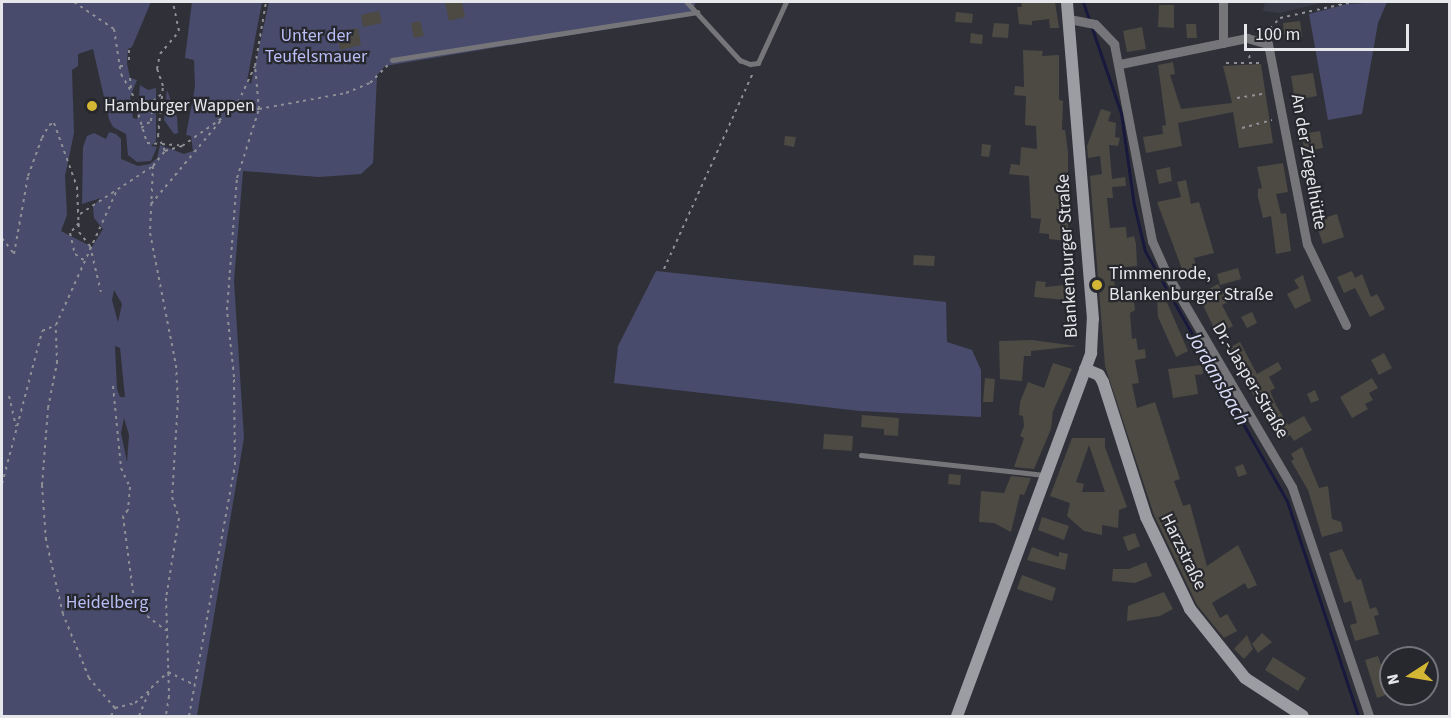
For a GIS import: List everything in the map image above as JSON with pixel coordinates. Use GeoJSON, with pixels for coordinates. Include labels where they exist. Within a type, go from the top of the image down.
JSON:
{"type":"FeatureCollection","features":[{"type":"Feature","properties":{"kind":"main road","name":"Blankenburger Straße"},"geometry":{"type":"LineString","coordinates":[[957,717],[1091,352],[1093,319],[1073,19],[1067,2]]}},
{"type":"Feature","properties":{"kind":"main road","name":"Harzstraße"},"geometry":{"type":"LineString","coordinates":[[1085,369],[1099,375],[1103,382],[1146,517],[1190,609],[1245,678],[1303,717]]}},
{"type":"Feature","properties":{"kind":"street"},"geometry":{"type":"LineString","coordinates":[[1223,2],[1223,43]]}},
{"type":"Feature","properties":{"kind":"street","name":"Dr.-Jasper-Straße"},"geometry":{"type":"LineString","coordinates":[[1073,19],[1095,24],[1108,35],[1120,64],[1152,241],[1167,274],[1292,487],[1369,717]]}},
{"type":"Feature","properties":{"kind":"street"},"geometry":{"type":"LineString","coordinates":[[1120,64],[1223,43],[1262,39]]}},
{"type":"Feature","properties":{"kind":"street","name":"An der Ziegelhütte"},"geometry":{"type":"LineString","coordinates":[[1262,39],[1272,52],[1291,178],[1307,244],[1346,325]]}},
{"type":"Feature","properties":{"kind":"lane"},"geometry":{"type":"LineString","coordinates":[[687,2],[740,60],[758,63],[786,2]]}},
{"type":"Feature","properties":{"kind":"lane"},"geometry":{"type":"LineString","coordinates":[[392,60],[697,12]]}},
{"type":"Feature","properties":{"kind":"lane"},"geometry":{"type":"LineString","coordinates":[[861,454],[1046,475]]}},
{"type":"Feature","properties":{"kind":"path"},"geometry":{"type":"LineString","coordinates":[[74,2],[114,28],[120,66],[132,93]]}},
{"type":"Feature","properties":{"kind":"path"},"geometry":{"type":"LineString","coordinates":[[165,151],[158,136],[163,82],[157,69],[160,54],[179,32],[173,2]]}},
{"type":"Feature","properties":{"kind":"path"},"geometry":{"type":"LineString","coordinates":[[189,717],[235,465],[228,279],[237,178],[259,110],[255,66],[266,2]]}},
{"type":"Feature","properties":{"kind":"path"},"geometry":{"type":"LineString","coordinates":[[1262,39],[1280,18],[1352,2]]}},
{"type":"Feature","properties":{"kind":"path"},"geometry":{"type":"LineString","coordinates":[[120,66],[128,64],[129,50]]}},
{"type":"Feature","properties":{"kind":"path"},"geometry":{"type":"LineString","coordinates":[[80,214],[153,166],[165,151],[182,146],[235,109],[259,110],[346,93],[370,82],[392,60]]}},
{"type":"Feature","properties":{"kind":"path"},"geometry":{"type":"LineString","coordinates":[[1226,63],[1262,62],[1264,73]]}},
{"type":"Feature","properties":{"kind":"path"},"geometry":{"type":"LineString","coordinates":[[664,269],[758,63]]}},
{"type":"Feature","properties":{"kind":"path"},"geometry":{"type":"LineString","coordinates":[[235,109],[255,66]]}},
{"type":"Feature","properties":{"kind":"path"},"geometry":{"type":"LineString","coordinates":[[130,78],[141,128],[147,143],[182,146]]}},
{"type":"Feature","properties":{"kind":"path"},"geometry":{"type":"LineString","coordinates":[[1266,83],[1269,102]]}},
{"type":"Feature","properties":{"kind":"path"},"geometry":{"type":"LineString","coordinates":[[141,128],[151,121],[153,101],[163,93]]}},
{"type":"Feature","properties":{"kind":"path"},"geometry":{"type":"LineString","coordinates":[[1237,98],[1267,93]]}},
{"type":"Feature","properties":{"kind":"path"},"geometry":{"type":"LineString","coordinates":[[1242,128],[1271,123],[1271,112]]}},
{"type":"Feature","properties":{"kind":"path"},"geometry":{"type":"LineString","coordinates":[[150,205],[226,114]]}},
{"type":"Feature","properties":{"kind":"path"},"geometry":{"type":"LineString","coordinates":[[2,238],[14,254],[28,176],[42,138],[49,125],[54,123],[77,187],[79,232],[90,246],[101,292]]}},
{"type":"Feature","properties":{"kind":"path"},"geometry":{"type":"LineString","coordinates":[[153,166],[150,205],[155,274],[176,365],[178,400],[172,497],[179,518],[166,598],[168,672],[166,717]]}},
{"type":"Feature","properties":{"kind":"path"},"geometry":{"type":"LineString","coordinates":[[115,708],[80,661],[63,614],[46,540],[42,484],[48,408],[57,363],[56,325],[118,188]]}},
{"type":"Feature","properties":{"kind":"path"},"geometry":{"type":"LineString","coordinates":[[79,223],[70,233],[75,254],[85,261]]}},
{"type":"Feature","properties":{"kind":"path"},"geometry":{"type":"LineString","coordinates":[[2,484],[42,331],[56,325]]}},
{"type":"Feature","properties":{"kind":"path"},"geometry":{"type":"LineString","coordinates":[[113,386],[121,468],[130,487],[128,510],[123,516],[135,607],[167,631]]}},
{"type":"Feature","properties":{"kind":"path"},"geometry":{"type":"LineString","coordinates":[[9,396],[16,429]]}},
{"type":"Feature","properties":{"kind":"path"},"geometry":{"type":"LineString","coordinates":[[168,672],[195,685]]}},
{"type":"Feature","properties":{"kind":"path"},"geometry":{"type":"LineString","coordinates":[[115,708],[135,703],[168,672]]}},
{"type":"Feature","properties":{"kind":"path"},"geometry":{"type":"LineString","coordinates":[[140,717],[151,688]]}},
{"type":"Feature","properties":{"kind":"path"},"geometry":{"type":"LineString","coordinates":[[111,717],[115,708]]}},
{"type":"Feature","properties":{"kind":"shaded area"},"geometry":{"type":"Polygon","coordinates":[[[1265,2],[1325,2],[1280,13],[1263,11],[1265,2]]]}},
{"type":"Feature","properties":{"kind":"green space","name":"Heidelberg"},"geometry":{"type":"Polygon","coordinates":[[[2,2],[151,2],[132,47],[128,49],[127,63],[130,78],[137,80],[130,97],[133,118],[137,119],[140,85],[148,90],[156,88],[156,141],[151,146],[157,147],[151,161],[137,162],[128,155],[126,134],[113,127],[109,119],[93,49],[78,54],[78,66],[72,70],[74,133],[65,176],[67,215],[61,231],[92,247],[103,229],[94,218],[93,206],[101,198],[82,204],[83,147],[87,136],[94,133],[106,139],[109,132],[116,134],[121,139],[121,159],[138,166],[150,164],[157,158],[160,145],[184,154],[193,151],[191,136],[186,135],[195,87],[194,60],[185,58],[192,2],[262,2],[247,81],[251,84],[269,2],[696,2],[690,15],[385,66],[377,75],[373,163],[361,174],[319,177],[243,171],[234,281],[244,438],[197,716],[2,716],[2,2]],[[114,290],[112,300],[118,322],[122,304],[114,290]],[[115,346],[117,389],[120,397],[125,397],[120,348],[115,346]],[[124,418],[121,433],[127,462],[129,435],[124,418]]]}},
{"type":"Feature","properties":{"kind":"green space"},"geometry":{"type":"Polygon","coordinates":[[[1387,2],[1378,23],[1362,114],[1328,120],[1309,14],[1347,4],[1387,2]]]}},
{"type":"Feature","properties":{"kind":"green space"},"geometry":{"type":"Polygon","coordinates":[[[167,90],[177,117],[178,133],[174,134],[164,120],[167,90]]]}},
{"type":"Feature","properties":{"kind":"green space"},"geometry":{"type":"Polygon","coordinates":[[[656,271],[946,302],[947,342],[972,350],[981,370],[981,417],[860,411],[614,383],[618,346],[656,271]]]}},
{"type":"Feature","properties":{"kind":"building"},"geometry":{"type":"Polygon","coordinates":[[[445,2],[462,2],[465,17],[449,21],[445,2]]]}},
{"type":"Feature","properties":{"kind":"building"},"geometry":{"type":"Polygon","coordinates":[[[1021,2],[1055,2],[1059,28],[1050,28],[1049,19],[1032,21],[1032,25],[1019,24],[1017,7],[1022,7],[1021,2]]]}},
{"type":"Feature","properties":{"kind":"building"},"geometry":{"type":"Polygon","coordinates":[[[1159,5],[1174,5],[1174,28],[1158,27],[1159,5]]]}},
{"type":"Feature","properties":{"kind":"building"},"geometry":{"type":"Polygon","coordinates":[[[379,11],[382,23],[363,27],[361,15],[379,11]]]}},
{"type":"Feature","properties":{"kind":"building"},"geometry":{"type":"Polygon","coordinates":[[[956,12],[973,14],[972,23],[955,22],[956,12]]]}},
{"type":"Feature","properties":{"kind":"building"},"geometry":{"type":"Polygon","coordinates":[[[420,21],[424,36],[414,38],[411,23],[420,21]]]}},
{"type":"Feature","properties":{"kind":"building"},"geometry":{"type":"Polygon","coordinates":[[[1300,21],[1302,37],[1285,40],[1283,23],[1300,21]]]}},
{"type":"Feature","properties":{"kind":"building"},"geometry":{"type":"Polygon","coordinates":[[[994,23],[1009,24],[1008,38],[992,37],[994,23]]]}},
{"type":"Feature","properties":{"kind":"building"},"geometry":{"type":"Polygon","coordinates":[[[1186,24],[1196,24],[1197,38],[1187,38],[1186,24]]]}},
{"type":"Feature","properties":{"kind":"building"},"geometry":{"type":"Polygon","coordinates":[[[1142,27],[1146,49],[1127,52],[1123,31],[1142,27]]]}},
{"type":"Feature","properties":{"kind":"building"},"geometry":{"type":"Polygon","coordinates":[[[358,28],[361,45],[340,50],[337,32],[358,28]]]}},
{"type":"Feature","properties":{"kind":"building"},"geometry":{"type":"Polygon","coordinates":[[[971,33],[983,35],[982,44],[970,43],[971,33]]]}},
{"type":"Feature","properties":{"kind":"building"},"geometry":{"type":"Polygon","coordinates":[[[1023,50],[1043,51],[1042,56],[1059,55],[1059,100],[1063,101],[1062,130],[1065,130],[1068,152],[1068,241],[1049,239],[1049,234],[1039,233],[1041,219],[1031,218],[1029,176],[1009,174],[1011,164],[1020,165],[1021,147],[1037,149],[1036,126],[1025,125],[1026,96],[1014,95],[1015,86],[1024,87],[1023,50]]]}},
{"type":"Feature","properties":{"kind":"building"},"geometry":{"type":"Polygon","coordinates":[[[1173,62],[1175,74],[1170,75],[1181,109],[1232,103],[1223,66],[1261,64],[1273,143],[1239,148],[1233,112],[1178,123],[1182,146],[1146,153],[1143,137],[1163,134],[1162,126],[1166,125],[1158,65],[1173,62]]]}},
{"type":"Feature","properties":{"kind":"building"},"geometry":{"type":"Polygon","coordinates":[[[1313,73],[1317,96],[1295,100],[1291,76],[1313,73]]]}},
{"type":"Feature","properties":{"kind":"building"},"geometry":{"type":"Polygon","coordinates":[[[1101,109],[1111,112],[1108,121],[1116,123],[1115,137],[1120,138],[1118,146],[1109,145],[1112,179],[1125,177],[1126,186],[1112,187],[1113,198],[1107,198],[1110,228],[1126,227],[1127,238],[1134,236],[1136,244],[1137,266],[1113,268],[1116,300],[1134,301],[1135,310],[1130,313],[1132,339],[1136,338],[1138,350],[1145,349],[1146,358],[1135,360],[1139,383],[1132,384],[1137,408],[1155,402],[1180,479],[1174,481],[1183,506],[1190,504],[1207,566],[1238,545],[1257,585],[1248,589],[1245,583],[1212,603],[1220,618],[1227,614],[1237,631],[1224,638],[1197,605],[1154,515],[1105,366],[1090,176],[1102,174],[1100,156],[1088,158],[1087,146],[1101,109]]]}},
{"type":"Feature","properties":{"kind":"building"},"geometry":{"type":"Polygon","coordinates":[[[1320,131],[1323,148],[1304,151],[1302,134],[1320,131]]]}},
{"type":"Feature","properties":{"kind":"building"},"geometry":{"type":"Polygon","coordinates":[[[785,136],[796,137],[794,147],[784,145],[785,136]]]}},
{"type":"Feature","properties":{"kind":"building"},"geometry":{"type":"Polygon","coordinates":[[[982,144],[991,145],[989,157],[981,156],[982,144]]]}},
{"type":"Feature","properties":{"kind":"building"},"geometry":{"type":"Polygon","coordinates":[[[1283,163],[1288,192],[1276,194],[1281,214],[1286,213],[1291,251],[1276,254],[1271,216],[1263,218],[1258,197],[1258,189],[1262,188],[1257,167],[1283,163]]]}},
{"type":"Feature","properties":{"kind":"building"},"geometry":{"type":"Polygon","coordinates":[[[1170,167],[1172,181],[1159,184],[1156,170],[1170,167]]]}},
{"type":"Feature","properties":{"kind":"building"},"geometry":{"type":"Polygon","coordinates":[[[1186,180],[1191,204],[1199,202],[1214,253],[1194,258],[1198,274],[1185,277],[1157,202],[1181,197],[1177,182],[1186,180]]]}},
{"type":"Feature","properties":{"kind":"building"},"geometry":{"type":"Polygon","coordinates":[[[1337,214],[1344,237],[1323,244],[1315,221],[1337,214]]]}},
{"type":"Feature","properties":{"kind":"building"},"geometry":{"type":"Polygon","coordinates":[[[914,255],[935,256],[934,266],[913,265],[914,255]]]}},
{"type":"Feature","properties":{"kind":"building"},"geometry":{"type":"Polygon","coordinates":[[[1238,268],[1241,279],[1220,285],[1217,274],[1238,268]]]}},
{"type":"Feature","properties":{"kind":"building"},"geometry":{"type":"Polygon","coordinates":[[[1352,271],[1355,278],[1362,274],[1371,297],[1377,294],[1385,309],[1370,317],[1355,288],[1344,293],[1337,277],[1352,271]]]}},
{"type":"Feature","properties":{"kind":"building"},"geometry":{"type":"Polygon","coordinates":[[[1303,275],[1311,301],[1295,309],[1287,294],[1299,288],[1294,280],[1303,275]]]}},
{"type":"Feature","properties":{"kind":"building"},"geometry":{"type":"Polygon","coordinates":[[[1036,281],[1046,282],[1045,287],[1073,284],[1075,301],[1034,297],[1036,281]]]}},
{"type":"Feature","properties":{"kind":"building"},"geometry":{"type":"Polygon","coordinates":[[[1218,284],[1228,302],[1222,305],[1233,326],[1217,334],[1198,295],[1218,284]]]}},
{"type":"Feature","properties":{"kind":"building"},"geometry":{"type":"Polygon","coordinates":[[[1157,300],[1166,300],[1188,351],[1176,357],[1158,317],[1157,300]]]}},
{"type":"Feature","properties":{"kind":"building"},"geometry":{"type":"Polygon","coordinates":[[[1252,312],[1257,323],[1247,328],[1241,317],[1252,312]]]}},
{"type":"Feature","properties":{"kind":"building"},"geometry":{"type":"Polygon","coordinates":[[[1032,340],[1077,346],[1031,351],[1031,356],[1024,356],[1022,381],[1000,379],[999,341],[1032,340]]]}},
{"type":"Feature","properties":{"kind":"building"},"geometry":{"type":"Polygon","coordinates":[[[1240,342],[1257,374],[1278,362],[1282,369],[1269,377],[1275,388],[1270,391],[1276,405],[1288,425],[1304,416],[1312,430],[1294,441],[1290,435],[1280,441],[1227,349],[1240,342]]]}},
{"type":"Feature","properties":{"kind":"building"},"geometry":{"type":"Polygon","coordinates":[[[1384,353],[1392,368],[1379,375],[1371,360],[1384,353]]]}},
{"type":"Feature","properties":{"kind":"building"},"geometry":{"type":"Polygon","coordinates":[[[1053,363],[1072,369],[1053,411],[1051,429],[1034,469],[1014,467],[1024,438],[1020,436],[1024,426],[1023,416],[1019,415],[1020,402],[1028,382],[1044,388],[1053,363]]]}},
{"type":"Feature","properties":{"kind":"building"},"geometry":{"type":"Polygon","coordinates":[[[1202,365],[1203,374],[1195,375],[1198,394],[1173,398],[1168,369],[1202,365]]]}},
{"type":"Feature","properties":{"kind":"building"},"geometry":{"type":"Polygon","coordinates":[[[985,378],[995,379],[993,402],[983,402],[985,378]]]}},
{"type":"Feature","properties":{"kind":"building"},"geometry":{"type":"Polygon","coordinates":[[[1372,378],[1378,388],[1369,393],[1373,400],[1365,404],[1368,409],[1352,418],[1340,397],[1372,378]]]}},
{"type":"Feature","properties":{"kind":"building"},"geometry":{"type":"Polygon","coordinates":[[[1315,390],[1319,400],[1311,403],[1307,394],[1315,390]]]}},
{"type":"Feature","properties":{"kind":"building"},"geometry":{"type":"Polygon","coordinates":[[[862,415],[899,418],[898,436],[884,435],[884,429],[861,427],[862,415]]]}},
{"type":"Feature","properties":{"kind":"building"},"geometry":{"type":"Polygon","coordinates":[[[824,434],[853,436],[852,451],[823,449],[824,434]]]}},
{"type":"Feature","properties":{"kind":"building"},"geometry":{"type":"Polygon","coordinates":[[[1072,438],[1105,438],[1105,447],[1127,507],[1119,510],[1118,528],[1102,525],[1102,535],[1084,531],[1067,516],[1070,503],[1050,496],[1072,438]],[[1089,445],[1076,482],[1084,484],[1082,492],[1105,492],[1089,445]]]}},
{"type":"Feature","properties":{"kind":"building"},"geometry":{"type":"Polygon","coordinates":[[[1302,447],[1319,488],[1328,486],[1332,519],[1341,522],[1343,531],[1322,537],[1308,490],[1291,461],[1294,459],[1291,454],[1302,447]]]}},
{"type":"Feature","properties":{"kind":"building"},"geometry":{"type":"Polygon","coordinates":[[[1243,464],[1247,474],[1238,477],[1235,467],[1243,464]]]}},
{"type":"Feature","properties":{"kind":"building"},"geometry":{"type":"Polygon","coordinates":[[[949,474],[961,475],[960,485],[948,484],[949,474]]]}},
{"type":"Feature","properties":{"kind":"building"},"geometry":{"type":"Polygon","coordinates":[[[1011,476],[1031,478],[1024,495],[1020,494],[1011,532],[994,523],[979,522],[981,491],[1004,493],[1011,476]]]}},
{"type":"Feature","properties":{"kind":"building"},"geometry":{"type":"Polygon","coordinates":[[[1042,517],[1069,526],[1064,540],[1038,530],[1042,517]]]}},
{"type":"Feature","properties":{"kind":"building"},"geometry":{"type":"Polygon","coordinates":[[[1135,533],[1140,546],[1128,551],[1123,537],[1135,533]]]}},
{"type":"Feature","properties":{"kind":"building"},"geometry":{"type":"Polygon","coordinates":[[[1032,547],[1059,557],[1059,552],[1068,554],[1065,570],[1027,560],[1032,547]]]}},
{"type":"Feature","properties":{"kind":"building"},"geometry":{"type":"Polygon","coordinates":[[[1342,549],[1357,580],[1361,579],[1370,609],[1376,607],[1379,615],[1374,616],[1379,634],[1355,641],[1350,625],[1357,623],[1351,601],[1344,603],[1329,553],[1342,549]]]}},
{"type":"Feature","properties":{"kind":"building"},"geometry":{"type":"Polygon","coordinates":[[[1146,562],[1152,576],[1135,583],[1112,581],[1113,569],[1129,569],[1146,562]]]}},
{"type":"Feature","properties":{"kind":"building"},"geometry":{"type":"Polygon","coordinates":[[[1022,575],[1056,588],[1052,601],[1017,589],[1022,575]]]}},
{"type":"Feature","properties":{"kind":"building"},"geometry":{"type":"Polygon","coordinates":[[[1164,592],[1173,609],[1160,616],[1127,621],[1128,606],[1164,592]]]}},
{"type":"Feature","properties":{"kind":"building"},"geometry":{"type":"Polygon","coordinates":[[[1262,633],[1272,642],[1258,653],[1252,644],[1262,633]]]}},
{"type":"Feature","properties":{"kind":"building"},"geometry":{"type":"Polygon","coordinates":[[[1247,635],[1253,649],[1244,659],[1234,649],[1247,635]]]}},
{"type":"Feature","properties":{"kind":"building"},"geometry":{"type":"Polygon","coordinates":[[[1378,656],[1379,659],[1379,697],[1377,698],[1365,660],[1378,656]]]}},
{"type":"Feature","properties":{"kind":"building"},"geometry":{"type":"Polygon","coordinates":[[[1273,657],[1306,678],[1298,691],[1265,670],[1273,657]]]}},
{"type":"Feature","properties":{"kind":"waterway","name":"Jordansbach"},"geometry":{"type":"LineString","coordinates":[[1083,2],[1121,113],[1134,205],[1145,251],[1287,501],[1358,716]]}},
{"type":"Feature","properties":{"kind":"place","name":"Hamburger Wappen"},"geometry":{"type":"Point","coordinates":[92,106]}},
{"type":"Feature","properties":{"kind":"place","name":"Timmenrode, Blankenburger Straße"},"geometry":{"type":"Point","coordinates":[1097,285]}},
{"type":"Feature","properties":{"kind":"park label","name":"Unter der Teufelsmauer"},"geometry":{"type":"Point","coordinates":[316,47]}}]}
